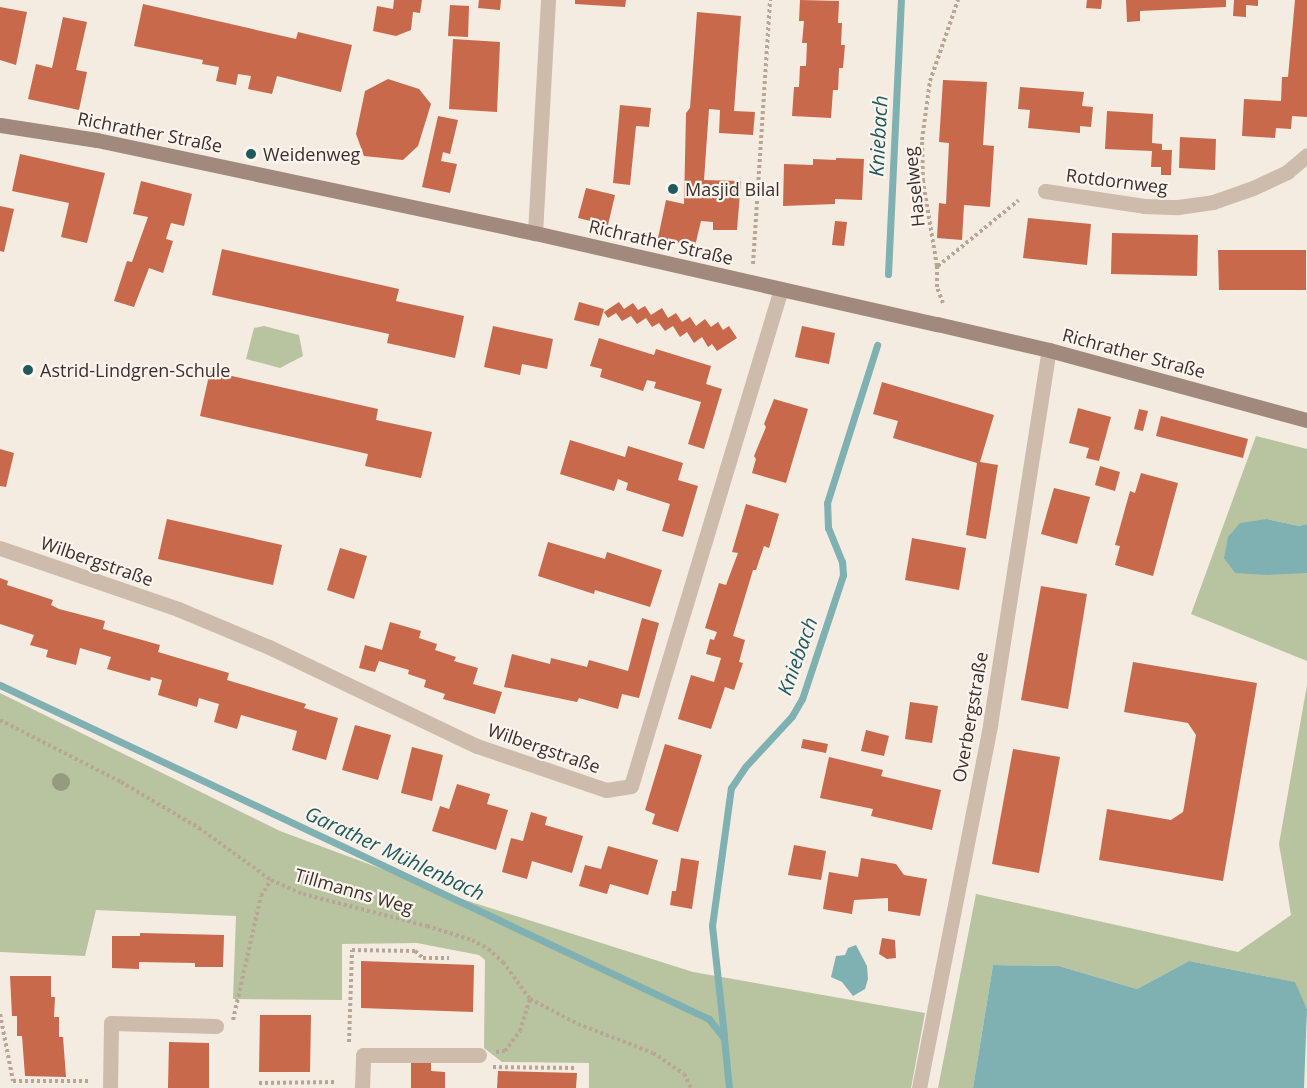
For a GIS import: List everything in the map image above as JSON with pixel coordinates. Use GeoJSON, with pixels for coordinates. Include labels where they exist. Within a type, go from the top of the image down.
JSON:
{"type":"FeatureCollection","features":[{"type":"Feature","properties":{"kind":"main road","name":"Richrather Straße"},"geometry":{"type":"LineString","coordinates":[[0,125],[97,140],[535,233],[1049,350],[1307,420]]}},
{"type":"Feature","properties":{"kind":"street"},"geometry":{"type":"LineString","coordinates":[[535,233],[548,0]]}},
{"type":"Feature","properties":{"kind":"street","name":"Rotdornweg"},"geometry":{"type":"LineString","coordinates":[[1045,192],[1144,206],[1178,207],[1214,202],[1253,188],[1287,172],[1307,154]]}},
{"type":"Feature","properties":{"kind":"street","name":"Wilbergstraße"},"geometry":{"type":"LineString","coordinates":[[0,548],[178,609],[259,643],[477,746],[562,777],[606,790],[631,786],[781,289]]}},
{"type":"Feature","properties":{"kind":"street","name":"Overbergstraße"},"geometry":{"type":"LineString","coordinates":[[919,1088],[990,725],[1049,350]]}},
{"type":"Feature","properties":{"kind":"street"},"geometry":{"type":"LineString","coordinates":[[110,1085],[111,1023],[216,1026]]}},
{"type":"Feature","properties":{"kind":"street"},"geometry":{"type":"LineString","coordinates":[[362,1088],[363,1054],[478,1055]]}},
{"type":"Feature","properties":{"kind":"path"},"geometry":{"type":"LineString","coordinates":[[753,265],[770,0]]}},
{"type":"Feature","properties":{"kind":"path","name":"Haselweg"},"geometry":{"type":"LineString","coordinates":[[943,303],[937,287],[937,266],[923,181],[922,140],[930,81],[958,0]]}},
{"type":"Feature","properties":{"kind":"path"},"geometry":{"type":"LineString","coordinates":[[937,266],[1019,200]]}},
{"type":"Feature","properties":{"kind":"path","name":"Tillmanns Weg"},"geometry":{"type":"LineString","coordinates":[[0,720],[121,782],[199,828],[271,880],[303,894],[472,940],[488,949],[503,962],[530,999],[578,1024],[653,1053],[684,1074],[691,1088]]}},
{"type":"Feature","properties":{"kind":"path"},"geometry":{"type":"LineString","coordinates":[[216,1026],[226,1026],[235,1018],[261,896],[271,880]]}},
{"type":"Feature","properties":{"kind":"path"},"geometry":{"type":"LineString","coordinates":[[363,1054],[349,1044],[352,950],[415,951],[423,958],[449,958]]}},
{"type":"Feature","properties":{"kind":"path"},"geometry":{"type":"LineString","coordinates":[[478,1055],[505,1051],[520,1031],[530,999]]}},
{"type":"Feature","properties":{"kind":"path"},"geometry":{"type":"LineString","coordinates":[[0,1014],[13,1081],[110,1085]]}},
{"type":"Feature","properties":{"kind":"path"},"geometry":{"type":"LineString","coordinates":[[478,1055],[493,1067],[575,1068]]}},
{"type":"Feature","properties":{"kind":"path"},"geometry":{"type":"LineString","coordinates":[[259,1083],[338,1082]]}},
{"type":"Feature","properties":{"kind":"green space"},"geometry":{"type":"Polygon","coordinates":[[[264,326],[299,335],[303,356],[280,368],[246,359],[254,328],[264,326]]]}},
{"type":"Feature","properties":{"kind":"green space"},"geometry":{"type":"Polygon","coordinates":[[[1256,436],[1307,449],[1307,524],[1299,526],[1267,519],[1299,572],[1307,573],[1307,661],[1191,614],[1256,436]]]}},
{"type":"Feature","properties":{"kind":"green space"},"geometry":{"type":"Polygon","coordinates":[[[1307,685],[1307,1009],[1294,982],[1189,961],[1137,989],[1059,966],[993,965],[973,1088],[938,1088],[976,894],[1238,952],[1291,915],[1279,844],[1307,685]]]}},
{"type":"Feature","properties":{"kind":"green space"},"geometry":{"type":"Polygon","coordinates":[[[0,693],[280,831],[468,901],[693,972],[925,1013],[911,1088],[589,1088],[589,1063],[502,1062],[484,1048],[485,960],[479,955],[417,943],[342,944],[342,1000],[233,999],[236,916],[96,910],[85,956],[0,952],[0,693]]]}},
{"type":"Feature","properties":{"kind":"water"},"geometry":{"type":"Polygon","coordinates":[[[1267,519],[1299,526],[1307,524],[1307,573],[1267,575],[1235,573],[1224,558],[1228,537],[1240,523],[1267,519]]]}},
{"type":"Feature","properties":{"kind":"water"},"geometry":{"type":"Polygon","coordinates":[[[856,945],[867,966],[868,979],[865,989],[853,996],[842,982],[831,977],[836,956],[845,955],[848,948],[856,945]]]}},
{"type":"Feature","properties":{"kind":"water"},"geometry":{"type":"Polygon","coordinates":[[[1189,961],[1295,982],[1307,1009],[1304,1088],[973,1088],[993,965],[1059,966],[1137,989],[1189,961]]]}},
{"type":"Feature","properties":{"kind":"building"},"geometry":{"type":"Polygon","coordinates":[[[394,0],[422,0],[420,13],[413,12],[411,30],[396,36],[373,31],[377,6],[393,9],[394,0]]]}},
{"type":"Feature","properties":{"kind":"building"},"geometry":{"type":"Polygon","coordinates":[[[479,0],[501,0],[500,10],[478,8],[479,0]]]}},
{"type":"Feature","properties":{"kind":"building"},"geometry":{"type":"Polygon","coordinates":[[[575,0],[626,0],[625,7],[575,4],[575,0]]]}},
{"type":"Feature","properties":{"kind":"building"},"geometry":{"type":"Polygon","coordinates":[[[800,0],[839,1],[838,23],[842,23],[841,45],[845,45],[843,68],[839,68],[838,90],[833,90],[831,118],[792,116],[794,87],[799,87],[800,66],[806,66],[807,43],[802,43],[804,21],[799,21],[800,0]]]}},
{"type":"Feature","properties":{"kind":"building"},"geometry":{"type":"Polygon","coordinates":[[[1087,0],[1102,0],[1101,9],[1086,8],[1087,0]]]}},
{"type":"Feature","properties":{"kind":"building"},"geometry":{"type":"Polygon","coordinates":[[[1126,0],[1226,0],[1226,7],[1140,11],[1140,21],[1127,22],[1126,0]]]}},
{"type":"Feature","properties":{"kind":"building"},"geometry":{"type":"Polygon","coordinates":[[[1234,0],[1258,0],[1258,6],[1246,5],[1246,17],[1233,16],[1234,0]]]}},
{"type":"Feature","properties":{"kind":"building"},"geometry":{"type":"Polygon","coordinates":[[[1295,0],[1307,0],[1307,117],[1292,116],[1291,129],[1276,128],[1275,138],[1242,136],[1244,99],[1281,101],[1282,77],[1288,77],[1295,0]]]}},
{"type":"Feature","properties":{"kind":"building"},"geometry":{"type":"Polygon","coordinates":[[[143,4],[296,39],[298,32],[352,45],[341,92],[277,76],[272,94],[248,89],[251,76],[238,74],[236,85],[216,81],[219,67],[202,64],[203,60],[134,46],[143,4]]]}},
{"type":"Feature","properties":{"kind":"building"},"geometry":{"type":"Polygon","coordinates":[[[450,5],[469,6],[468,37],[448,36],[450,5]]]}},
{"type":"Feature","properties":{"kind":"building"},"geometry":{"type":"Polygon","coordinates":[[[0,7],[27,12],[16,65],[0,60],[0,7]]]}},
{"type":"Feature","properties":{"kind":"building"},"geometry":{"type":"Polygon","coordinates":[[[697,12],[741,16],[734,111],[755,112],[753,135],[719,133],[720,110],[709,109],[704,180],[741,181],[737,230],[713,230],[713,222],[701,221],[695,246],[658,238],[666,200],[684,204],[686,113],[690,108],[697,12]]]}},
{"type":"Feature","properties":{"kind":"building"},"geometry":{"type":"Polygon","coordinates":[[[63,17],[87,22],[76,70],[87,72],[79,110],[28,99],[36,64],[52,68],[63,17]]]}},
{"type":"Feature","properties":{"kind":"building"},"geometry":{"type":"Polygon","coordinates":[[[453,39],[500,42],[497,112],[449,109],[453,39]]]}},
{"type":"Feature","properties":{"kind":"building"},"geometry":{"type":"Polygon","coordinates":[[[388,79],[419,89],[431,104],[418,146],[403,160],[364,156],[356,134],[365,91],[388,79]]]}},
{"type":"Feature","properties":{"kind":"building"},"geometry":{"type":"Polygon","coordinates":[[[943,80],[987,82],[983,145],[994,146],[990,207],[964,205],[962,240],[937,238],[939,203],[946,204],[949,143],[939,142],[943,80]]]}},
{"type":"Feature","properties":{"kind":"building"},"geometry":{"type":"Polygon","coordinates":[[[1020,87],[1084,92],[1082,106],[1093,107],[1091,127],[1080,126],[1080,133],[1028,128],[1030,110],[1018,109],[1020,87]]]}},
{"type":"Feature","properties":{"kind":"building"},"geometry":{"type":"Polygon","coordinates":[[[620,105],[651,108],[649,127],[636,126],[630,185],[613,183],[620,105]]]}},
{"type":"Feature","properties":{"kind":"building"},"geometry":{"type":"Polygon","coordinates":[[[1107,111],[1153,114],[1152,143],[1162,144],[1162,150],[1172,150],[1171,175],[1161,175],[1161,167],[1151,167],[1152,151],[1105,149],[1107,111]]]}},
{"type":"Feature","properties":{"kind":"building"},"geometry":{"type":"Polygon","coordinates":[[[438,116],[458,120],[450,154],[443,152],[441,161],[457,164],[450,193],[422,187],[438,116]]]}},
{"type":"Feature","properties":{"kind":"building"},"geometry":{"type":"Polygon","coordinates":[[[1180,137],[1216,139],[1215,170],[1179,168],[1180,137]]]}},
{"type":"Feature","properties":{"kind":"building"},"geometry":{"type":"Polygon","coordinates":[[[20,154],[105,173],[87,243],[61,237],[69,203],[12,191],[20,154]]]}},
{"type":"Feature","properties":{"kind":"building"},"geometry":{"type":"Polygon","coordinates":[[[836,158],[864,159],[862,200],[835,199],[835,204],[783,206],[784,164],[813,165],[813,159],[836,160],[836,158]]]}},
{"type":"Feature","properties":{"kind":"building"},"geometry":{"type":"Polygon","coordinates":[[[141,181],[192,194],[184,226],[171,223],[166,239],[173,241],[163,273],[149,268],[134,307],[114,301],[127,261],[132,262],[148,217],[133,214],[141,181]]]}},
{"type":"Feature","properties":{"kind":"building"},"geometry":{"type":"Polygon","coordinates":[[[586,188],[615,195],[608,225],[578,218],[586,188]]]}},
{"type":"Feature","properties":{"kind":"building"},"geometry":{"type":"Polygon","coordinates":[[[0,206],[14,209],[4,252],[0,251],[0,206]]]}},
{"type":"Feature","properties":{"kind":"building"},"geometry":{"type":"Polygon","coordinates":[[[1028,218],[1091,224],[1087,265],[1023,258],[1028,218]]]}},
{"type":"Feature","properties":{"kind":"building"},"geometry":{"type":"Polygon","coordinates":[[[835,221],[847,222],[844,246],[832,245],[835,221]]]}},
{"type":"Feature","properties":{"kind":"building"},"geometry":{"type":"Polygon","coordinates":[[[1112,233],[1198,235],[1197,276],[1111,274],[1112,233]]]}},
{"type":"Feature","properties":{"kind":"building"},"geometry":{"type":"Polygon","coordinates":[[[222,249],[399,289],[396,301],[464,316],[455,358],[387,343],[389,334],[212,295],[222,249]]]}},
{"type":"Feature","properties":{"kind":"building"},"geometry":{"type":"Polygon","coordinates":[[[1218,250],[1306,250],[1306,290],[1219,290],[1218,250]]]}},
{"type":"Feature","properties":{"kind":"building"},"geometry":{"type":"Polygon","coordinates":[[[579,302],[604,309],[599,326],[574,320],[579,302]]]}},
{"type":"Feature","properties":{"kind":"building"},"geometry":{"type":"Polygon","coordinates":[[[619,302],[624,309],[633,303],[638,310],[645,306],[651,315],[662,308],[668,318],[676,313],[682,322],[690,317],[696,326],[705,319],[711,327],[718,322],[723,330],[729,326],[737,338],[717,351],[712,344],[708,347],[702,337],[694,343],[687,332],[680,337],[673,326],[665,331],[659,323],[652,327],[646,318],[637,324],[631,316],[622,321],[616,313],[608,318],[604,312],[619,302]]]}},
{"type":"Feature","properties":{"kind":"building"},"geometry":{"type":"Polygon","coordinates":[[[493,326],[553,339],[547,369],[522,364],[520,375],[484,367],[493,326]]]}},
{"type":"Feature","properties":{"kind":"building"},"geometry":{"type":"Polygon","coordinates":[[[802,326],[835,333],[829,364],[795,357],[802,326]]]}},
{"type":"Feature","properties":{"kind":"building"},"geometry":{"type":"Polygon","coordinates":[[[599,338],[654,355],[656,349],[711,366],[706,384],[722,389],[704,449],[688,444],[701,402],[654,388],[656,382],[647,380],[643,391],[600,377],[602,369],[590,366],[599,338]]]}},
{"type":"Feature","properties":{"kind":"building"},"geometry":{"type":"Polygon","coordinates":[[[210,371],[378,409],[376,420],[432,432],[421,478],[365,466],[368,454],[200,416],[210,371]]]}},
{"type":"Feature","properties":{"kind":"building"},"geometry":{"type":"Polygon","coordinates":[[[882,382],[994,415],[980,462],[998,465],[986,539],[966,535],[977,463],[893,438],[898,421],[873,414],[882,382]]]}},
{"type":"Feature","properties":{"kind":"building"},"geometry":{"type":"Polygon","coordinates":[[[774,399],[808,409],[786,483],[752,473],[756,459],[754,456],[774,399]]]}},
{"type":"Feature","properties":{"kind":"building"},"geometry":{"type":"Polygon","coordinates":[[[1078,408],[1111,417],[1099,461],[1086,458],[1089,448],[1069,443],[1078,408]]]}},
{"type":"Feature","properties":{"kind":"building"},"geometry":{"type":"Polygon","coordinates":[[[1139,409],[1148,411],[1143,431],[1134,429],[1139,409]]]}},
{"type":"Feature","properties":{"kind":"building"},"geometry":{"type":"Polygon","coordinates":[[[1161,416],[1248,439],[1243,458],[1156,436],[1161,416]]]}},
{"type":"Feature","properties":{"kind":"building"},"geometry":{"type":"Polygon","coordinates":[[[570,440],[625,457],[628,446],[683,463],[678,480],[698,486],[683,537],[662,531],[670,504],[626,490],[628,483],[618,479],[614,491],[560,474],[570,440]]]}},
{"type":"Feature","properties":{"kind":"building"},"geometry":{"type":"Polygon","coordinates":[[[0,449],[14,453],[6,487],[0,486],[0,449]]]}},
{"type":"Feature","properties":{"kind":"building"},"geometry":{"type":"Polygon","coordinates":[[[1100,466],[1120,472],[1115,491],[1095,485],[1100,466]]]}},
{"type":"Feature","properties":{"kind":"building"},"geometry":{"type":"Polygon","coordinates":[[[1141,473],[1178,483],[1153,576],[1115,565],[1120,546],[1115,545],[1130,491],[1135,493],[1141,473]]]}},
{"type":"Feature","properties":{"kind":"building"},"geometry":{"type":"Polygon","coordinates":[[[1054,488],[1090,497],[1077,544],[1041,534],[1054,488]]]}},
{"type":"Feature","properties":{"kind":"building"},"geometry":{"type":"Polygon","coordinates":[[[746,504],[779,514],[769,548],[764,546],[756,570],[753,570],[733,636],[745,640],[739,662],[743,663],[734,690],[725,687],[711,729],[678,719],[691,675],[714,682],[721,658],[706,654],[710,639],[714,640],[717,632],[705,628],[719,583],[726,585],[738,553],[732,552],[746,504]]]}},
{"type":"Feature","properties":{"kind":"building"},"geometry":{"type":"Polygon","coordinates":[[[167,519],[282,545],[273,585],[158,559],[167,519]]]}},
{"type":"Feature","properties":{"kind":"building"},"geometry":{"type":"Polygon","coordinates":[[[912,538],[966,548],[959,590],[905,580],[912,538]]]}},
{"type":"Feature","properties":{"kind":"building"},"geometry":{"type":"Polygon","coordinates":[[[548,542],[605,559],[607,552],[662,570],[650,607],[595,590],[594,594],[538,576],[548,542]]]}},
{"type":"Feature","properties":{"kind":"building"},"geometry":{"type":"Polygon","coordinates":[[[340,548],[367,556],[354,599],[327,590],[340,548]]]}},
{"type":"Feature","properties":{"kind":"building"},"geometry":{"type":"Polygon","coordinates":[[[0,578],[8,581],[7,585],[53,600],[51,605],[59,609],[105,621],[103,629],[160,645],[158,652],[229,673],[227,680],[306,704],[304,708],[338,718],[326,760],[292,750],[297,731],[241,715],[237,729],[214,722],[219,704],[199,698],[197,707],[158,695],[162,680],[151,677],[150,681],[107,669],[111,657],[80,648],[76,665],[46,657],[48,650],[30,645],[34,635],[0,624],[0,578]]]}},
{"type":"Feature","properties":{"kind":"building"},"geometry":{"type":"Polygon","coordinates":[[[1041,586],[1087,594],[1068,709],[1021,700],[1041,586]]]}},
{"type":"Feature","properties":{"kind":"building"},"geometry":{"type":"Polygon","coordinates":[[[642,618],[659,623],[639,698],[622,694],[618,709],[579,698],[577,702],[504,687],[512,654],[550,664],[551,658],[587,667],[589,660],[628,671],[642,618]]]}},
{"type":"Feature","properties":{"kind":"building"},"geometry":{"type":"Polygon","coordinates":[[[390,622],[421,631],[419,638],[437,644],[435,650],[456,657],[454,661],[478,668],[473,684],[502,692],[495,714],[443,699],[445,694],[424,687],[426,680],[408,674],[409,670],[379,661],[375,672],[359,668],[365,645],[382,650],[390,622]]]}},
{"type":"Feature","properties":{"kind":"building"},"geometry":{"type":"Polygon","coordinates":[[[1133,662],[1257,683],[1223,881],[1099,860],[1107,809],[1171,820],[1183,812],[1184,807],[1196,735],[1188,723],[1124,712],[1133,662]]]}},
{"type":"Feature","properties":{"kind":"building"},"geometry":{"type":"Polygon","coordinates":[[[910,702],[938,706],[932,743],[905,739],[910,702]]]}},
{"type":"Feature","properties":{"kind":"building"},"geometry":{"type":"Polygon","coordinates":[[[355,725],[391,735],[378,780],[342,770],[355,725]]]}},
{"type":"Feature","properties":{"kind":"building"},"geometry":{"type":"Polygon","coordinates":[[[866,730],[889,736],[884,756],[861,751],[866,730]]]}},
{"type":"Feature","properties":{"kind":"building"},"geometry":{"type":"Polygon","coordinates":[[[803,739],[828,744],[826,753],[801,748],[803,739]]]}},
{"type":"Feature","properties":{"kind":"building"},"geometry":{"type":"Polygon","coordinates":[[[665,744],[702,755],[678,832],[652,824],[655,814],[645,810],[665,744]]]}},
{"type":"Feature","properties":{"kind":"building"},"geometry":{"type":"Polygon","coordinates":[[[412,747],[443,755],[432,801],[401,793],[412,747]]]}},
{"type":"Feature","properties":{"kind":"building"},"geometry":{"type":"Polygon","coordinates":[[[1013,749],[1060,757],[1039,873],[992,864],[1013,749]]]}},
{"type":"Feature","properties":{"kind":"building"},"geometry":{"type":"Polygon","coordinates":[[[829,757],[883,770],[881,776],[941,790],[932,830],[871,816],[873,809],[820,798],[829,757]]]}},
{"type":"Feature","properties":{"kind":"building"},"geometry":{"type":"Polygon","coordinates":[[[457,784],[490,794],[487,804],[508,810],[496,850],[432,831],[440,806],[449,809],[457,784]]]}},
{"type":"Feature","properties":{"kind":"building"},"geometry":{"type":"Polygon","coordinates":[[[531,812],[547,817],[545,825],[583,836],[572,873],[532,861],[527,879],[502,872],[511,838],[523,841],[531,812]]]}},
{"type":"Feature","properties":{"kind":"building"},"geometry":{"type":"Polygon","coordinates":[[[794,845],[826,851],[821,880],[788,875],[794,845]]]}},
{"type":"Feature","properties":{"kind":"building"},"geometry":{"type":"Polygon","coordinates":[[[608,846],[658,860],[648,895],[610,884],[607,894],[579,886],[585,865],[601,869],[608,846]]]}},
{"type":"Feature","properties":{"kind":"building"},"geometry":{"type":"Polygon","coordinates":[[[681,858],[699,861],[692,909],[670,905],[672,891],[676,891],[681,858]]]}},
{"type":"Feature","properties":{"kind":"building"},"geometry":{"type":"Polygon","coordinates":[[[861,858],[896,864],[904,875],[927,879],[920,916],[888,911],[888,898],[854,900],[852,914],[823,909],[829,872],[858,877],[861,858]]]}},
{"type":"Feature","properties":{"kind":"building"},"geometry":{"type":"Polygon","coordinates":[[[140,933],[224,935],[223,967],[195,967],[195,963],[139,962],[139,969],[112,968],[112,936],[140,936],[140,933]]]}},
{"type":"Feature","properties":{"kind":"building"},"geometry":{"type":"Polygon","coordinates":[[[882,938],[895,940],[896,958],[887,959],[879,954],[882,938]]]}},
{"type":"Feature","properties":{"kind":"building"},"geometry":{"type":"Polygon","coordinates":[[[361,961],[474,965],[473,1012],[361,1008],[361,961]]]}},
{"type":"Feature","properties":{"kind":"building"},"geometry":{"type":"Polygon","coordinates":[[[10,976],[51,976],[51,997],[55,997],[54,1017],[59,1017],[59,1037],[63,1037],[66,1077],[25,1076],[22,1036],[17,1036],[17,1016],[12,1016],[10,976]]]}},
{"type":"Feature","properties":{"kind":"building"},"geometry":{"type":"Polygon","coordinates":[[[260,1015],[311,1015],[310,1072],[259,1072],[260,1015]]]}},
{"type":"Feature","properties":{"kind":"building"},"geometry":{"type":"Polygon","coordinates":[[[169,1042],[209,1043],[209,1088],[168,1088],[169,1042]]]}},
{"type":"Feature","properties":{"kind":"building"},"geometry":{"type":"Polygon","coordinates":[[[411,1061],[431,1061],[431,1071],[445,1072],[445,1088],[411,1088],[411,1061]]]}},
{"type":"Feature","properties":{"kind":"building"},"geometry":{"type":"Polygon","coordinates":[[[498,1071],[577,1073],[576,1088],[497,1088],[498,1071]]]}},
{"type":"Feature","properties":{"kind":"waterway","name":"Kniebach"},"geometry":{"type":"LineString","coordinates":[[888,274],[901,0]]}},
{"type":"Feature","properties":{"kind":"waterway","name":"Kniebach"},"geometry":{"type":"LineString","coordinates":[[724,1036],[712,926],[731,788],[745,767],[792,716],[802,699],[843,575],[842,562],[828,528],[827,503],[877,345]]}},
{"type":"Feature","properties":{"kind":"waterway","name":"Garather Mühlenbach"},"geometry":{"type":"LineString","coordinates":[[0,685],[709,1019],[724,1038],[729,1088]]}},
{"type":"Feature","properties":{"kind":"place","name":"Weidenweg"},"geometry":{"type":"Point","coordinates":[251,154]}},
{"type":"Feature","properties":{"kind":"place","name":"Masjid Bilal"},"geometry":{"type":"Point","coordinates":[673,189]}},
{"type":"Feature","properties":{"kind":"place","name":"Astrid-Lindgren-Schule"},"geometry":{"type":"Point","coordinates":[28,370]}}]}
